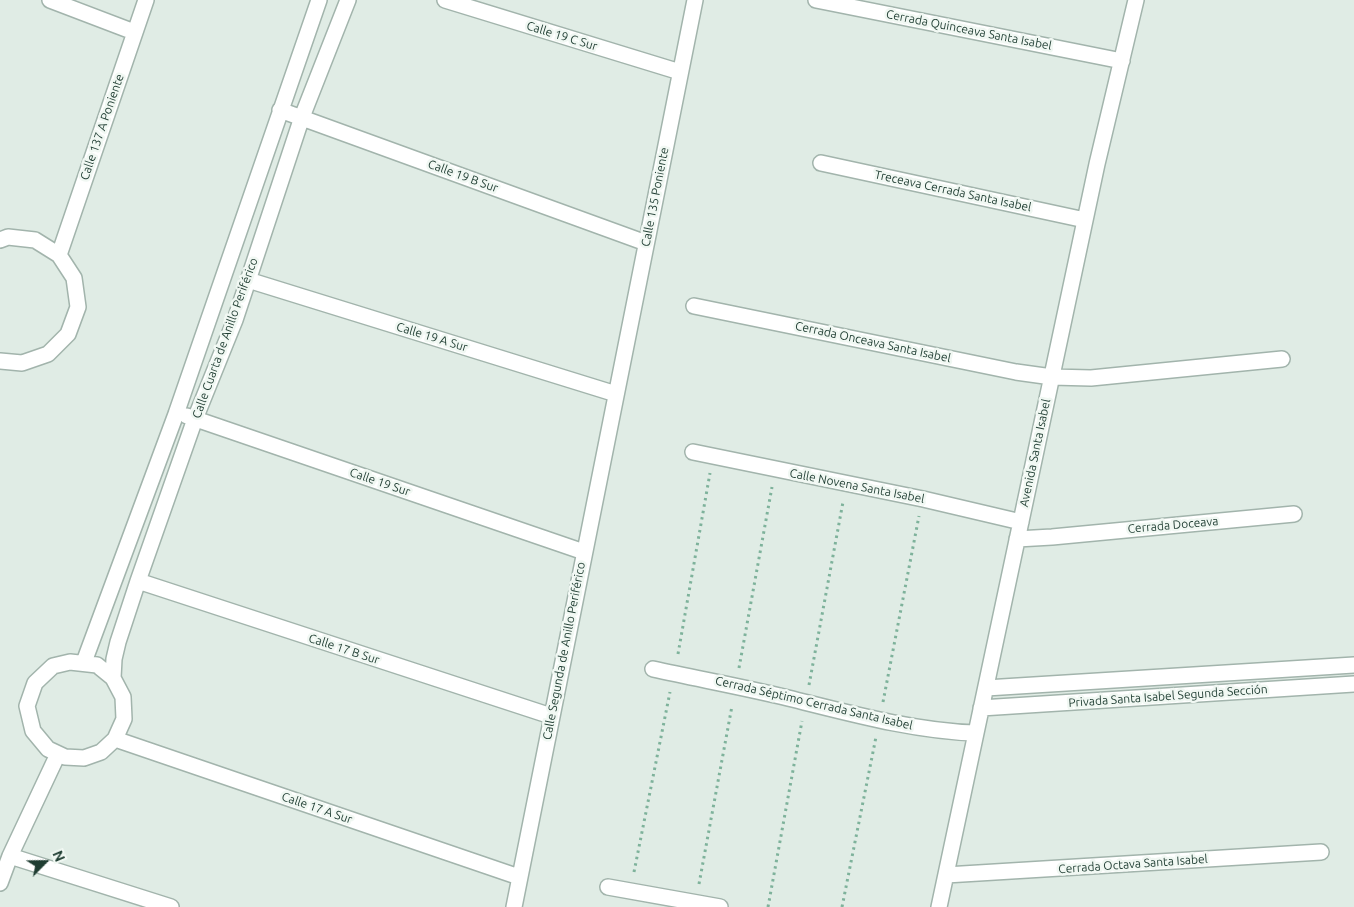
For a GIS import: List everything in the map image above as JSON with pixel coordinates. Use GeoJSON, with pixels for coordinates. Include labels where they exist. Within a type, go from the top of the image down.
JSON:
{"type":"FeatureCollection","features":[{"type":"Feature","properties":{"kind":"street"},"geometry":{"type":"LineString","coordinates":[[50,0],[134,32]]}},
{"type":"Feature","properties":{"kind":"street","name":"Calle 137 A Poniente"},"geometry":{"type":"LineString","coordinates":[[58,255],[146,0]]}},
{"type":"Feature","properties":{"kind":"street","name":"Calle Cuarta de Anillo Periférico"},"geometry":{"type":"LineString","coordinates":[[84,662],[176,414],[319,0]]}},
{"type":"Feature","properties":{"kind":"street","name":"Calle Cuarta de Anillo Periférico"},"geometry":{"type":"LineString","coordinates":[[113,678],[118,642],[138,581],[196,419],[235,320],[302,117],[348,0]]}},
{"type":"Feature","properties":{"kind":"street","name":"Calle 19 C Sur"},"geometry":{"type":"LineString","coordinates":[[445,0],[680,72]]}},
{"type":"Feature","properties":{"kind":"street","name":"Calle 135 Poniente"},"geometry":{"type":"LineString","coordinates":[[616,394],[695,0]]}},
{"type":"Feature","properties":{"kind":"street","name":"Cerrada Quinceava Santa Isabel"},"geometry":{"type":"LineString","coordinates":[[816,0],[1122,61]]}},
{"type":"Feature","properties":{"kind":"street","name":"Avenida Santa Isabel"},"geometry":{"type":"LineString","coordinates":[[939,907],[1085,220],[1136,0]]}},
{"type":"Feature","properties":{"kind":"street","name":"Calle 19 B Sur"},"geometry":{"type":"LineString","coordinates":[[280,110],[646,243]]}},
{"type":"Feature","properties":{"kind":"street","name":"Treceava Cerrada Santa Isabel"},"geometry":{"type":"LineString","coordinates":[[821,163],[1085,220]]}},
{"type":"Feature","properties":{"kind":"street"},"geometry":{"type":"LineString","coordinates":[[0,240],[8,237],[35,240],[58,255],[74,278],[78,307],[68,334],[48,354],[22,363],[0,362]]}},
{"type":"Feature","properties":{"kind":"street","name":"Calle 19 A Sur"},"geometry":{"type":"LineString","coordinates":[[248,280],[616,394]]}},
{"type":"Feature","properties":{"kind":"street","name":"Cerrada Onceava Santa Isabel"},"geometry":{"type":"LineString","coordinates":[[694,306],[1016,372],[1052,377],[1091,378],[1282,359]]}},
{"type":"Feature","properties":{"kind":"street","name":"Calle Segunda de Anillo Periférico"},"geometry":{"type":"LineString","coordinates":[[514,907],[518,877],[616,394]]}},
{"type":"Feature","properties":{"kind":"street","name":"Calle 19 Sur"},"geometry":{"type":"LineString","coordinates":[[176,414],[196,419],[584,552]]}},
{"type":"Feature","properties":{"kind":"street","name":"Calle Novena Santa Isabel"},"geometry":{"type":"LineString","coordinates":[[693,452],[923,499],[1021,522]]}},
{"type":"Feature","properties":{"kind":"street","name":"Cerrada Doceava"},"geometry":{"type":"LineString","coordinates":[[1017,539],[1294,514]]}},
{"type":"Feature","properties":{"kind":"street","name":"Calle 17 B Sur"},"geometry":{"type":"LineString","coordinates":[[138,581],[551,716]]}},
{"type":"Feature","properties":{"kind":"street"},"geometry":{"type":"LineString","coordinates":[[70,662],[84,662],[97,666],[113,678],[123,698],[124,719],[115,739],[101,752],[84,758],[65,757],[48,749],[33,731],[28,706],[35,683],[53,666],[70,662]]}},
{"type":"Feature","properties":{"kind":"street","name":"Privada Santa Isabel Segunda Sección"},"geometry":{"type":"LineString","coordinates":[[986,688],[1354,665]]}},
{"type":"Feature","properties":{"kind":"street","name":"Cerrada Séptimo Cerrada Santa Isabel"},"geometry":{"type":"LineString","coordinates":[[653,669],[736,685],[879,719],[951,732],[976,733]]}},
{"type":"Feature","properties":{"kind":"street","name":"Privada Santa Isabel Segunda Sección"},"geometry":{"type":"LineString","coordinates":[[981,708],[1354,684]]}},
{"type":"Feature","properties":{"kind":"street","name":"Calle 17 A Sur"},"geometry":{"type":"LineString","coordinates":[[115,739],[518,877]]}},
{"type":"Feature","properties":{"kind":"street"},"geometry":{"type":"LineString","coordinates":[[0,883],[10,856],[58,754]]}},
{"type":"Feature","properties":{"kind":"street","name":"Cerrada Octava Santa Isabel"},"geometry":{"type":"LineString","coordinates":[[946,875],[1321,852]]}},
{"type":"Feature","properties":{"kind":"street"},"geometry":{"type":"LineString","coordinates":[[10,856],[142,903],[171,907]]}},
{"type":"Feature","properties":{"kind":"street"},"geometry":{"type":"LineString","coordinates":[[608,886],[720,907]]}}]}
